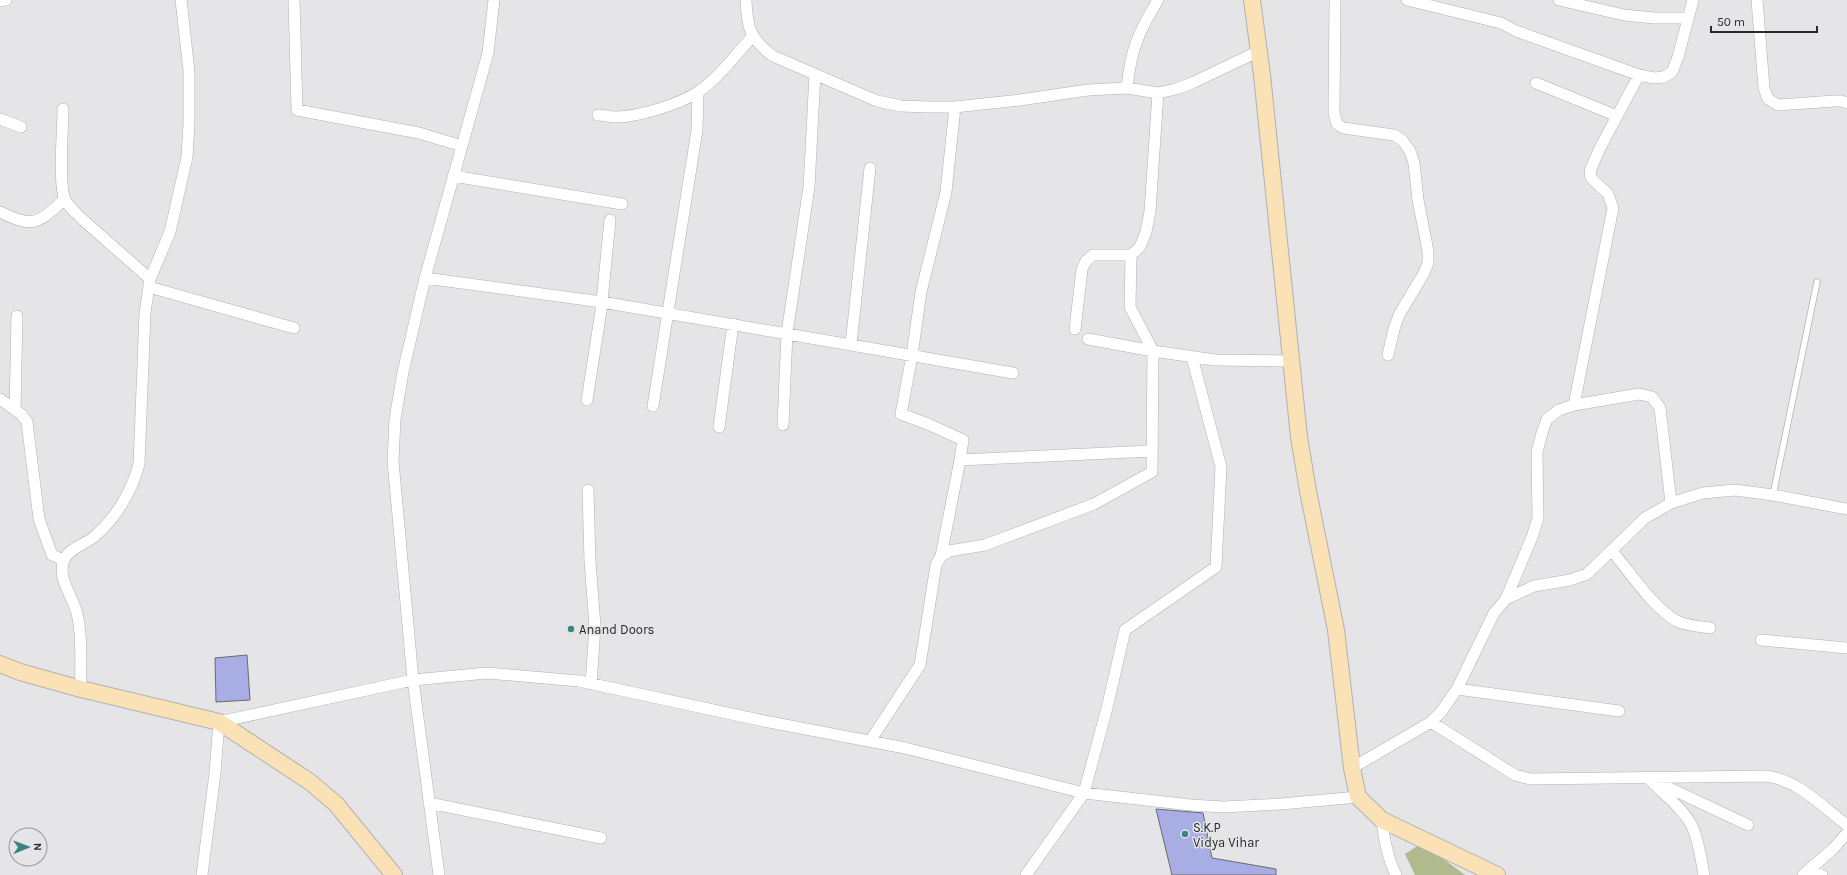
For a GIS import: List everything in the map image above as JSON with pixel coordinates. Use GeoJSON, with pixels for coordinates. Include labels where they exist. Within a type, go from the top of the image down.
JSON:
{"type":"FeatureCollection","features":[{"type":"Feature","properties":{"kind":"main road"},"geometry":{"type":"LineString","coordinates":[[1252,0],[1259,51],[1299,437],[1308,492],[1336,630],[1352,768],[1358,797],[1382,820],[1497,875]]}},
{"type":"Feature","properties":{"kind":"main road"},"geometry":{"type":"LineString","coordinates":[[0,664],[20,672],[81,689],[219,722],[310,782],[336,804],[394,875]]}},
{"type":"Feature","properties":{"kind":"street"},"geometry":{"type":"LineString","coordinates":[[0,1],[6,0]]}},
{"type":"Feature","properties":{"kind":"street"},"geometry":{"type":"LineString","coordinates":[[81,689],[78,624],[76,610],[65,583],[63,570],[64,560],[72,551],[94,537],[102,529],[125,498],[134,481],[139,464],[142,346],[149,283],[170,232],[187,157],[189,124],[189,71],[181,0]]}},
{"type":"Feature","properties":{"kind":"street"},"geometry":{"type":"LineString","coordinates":[[294,0],[297,110],[406,130],[462,146]]}},
{"type":"Feature","properties":{"kind":"street"},"geometry":{"type":"LineString","coordinates":[[439,875],[413,680],[393,461],[395,419],[403,372],[425,278],[488,53],[494,0]]}},
{"type":"Feature","properties":{"kind":"street"},"geometry":{"type":"LineString","coordinates":[[746,0],[747,21],[752,37],[762,48],[773,56],[878,101],[901,106],[955,107],[1020,100],[1088,90],[1127,88],[1158,93],[1176,90],[1259,51]]}},
{"type":"Feature","properties":{"kind":"street"},"geometry":{"type":"LineString","coordinates":[[1127,88],[1129,66],[1135,43],[1143,25],[1158,0]]}},
{"type":"Feature","properties":{"kind":"street"},"geometry":{"type":"LineString","coordinates":[[1335,0],[1334,113],[1337,124],[1343,128],[1394,135],[1402,140],[1410,151],[1414,163],[1418,200],[1428,251],[1428,263],[1424,273],[1399,315],[1392,335],[1388,355]]}},
{"type":"Feature","properties":{"kind":"street"},"geometry":{"type":"LineString","coordinates":[[1407,0],[1501,23],[1516,31],[1639,75],[1654,78],[1664,77],[1672,72],[1678,57],[1693,0]]}},
{"type":"Feature","properties":{"kind":"street"},"geometry":{"type":"LineString","coordinates":[[1559,0],[1624,15],[1654,18],[1688,18]]}},
{"type":"Feature","properties":{"kind":"street"},"geometry":{"type":"LineString","coordinates":[[1757,0],[1764,88],[1768,99],[1778,105],[1841,101],[1847,104]]}},
{"type":"Feature","properties":{"kind":"street"},"geometry":{"type":"LineString","coordinates":[[598,115],[616,117],[631,115],[667,106],[698,92],[719,73],[752,37]]}},
{"type":"Feature","properties":{"kind":"street"},"geometry":{"type":"LineString","coordinates":[[783,425],[787,333],[810,188],[816,74]]}},
{"type":"Feature","properties":{"kind":"street"},"geometry":{"type":"LineString","coordinates":[[1574,405],[1613,208],[1608,194],[1591,178],[1590,171],[1600,148],[1639,75]]}},
{"type":"Feature","properties":{"kind":"street"},"geometry":{"type":"LineString","coordinates":[[1536,82],[1617,116]]}},
{"type":"Feature","properties":{"kind":"street"},"geometry":{"type":"LineString","coordinates":[[653,406],[697,130],[698,92]]}},
{"type":"Feature","properties":{"kind":"street"},"geometry":{"type":"LineString","coordinates":[[941,556],[949,551],[985,545],[1094,504],[1152,472],[1153,351],[1130,307],[1132,255],[1140,247],[1146,232],[1150,211],[1158,93]]}},
{"type":"Feature","properties":{"kind":"street"},"geometry":{"type":"LineString","coordinates":[[870,741],[920,665],[923,655],[936,565],[941,556],[963,440],[928,424],[901,414],[912,355],[921,292],[946,192],[955,107]]}},
{"type":"Feature","properties":{"kind":"street"},"geometry":{"type":"LineString","coordinates":[[63,109],[62,187],[65,199],[82,219],[149,283],[294,328]]}},
{"type":"Feature","properties":{"kind":"street"},"geometry":{"type":"LineString","coordinates":[[0,119],[20,127]]}},
{"type":"Feature","properties":{"kind":"street"},"geometry":{"type":"LineString","coordinates":[[850,344],[870,168]]}},
{"type":"Feature","properties":{"kind":"street"},"geometry":{"type":"LineString","coordinates":[[453,176],[622,204]]}},
{"type":"Feature","properties":{"kind":"street"},"geometry":{"type":"LineString","coordinates":[[0,212],[24,222],[35,222],[43,218],[65,199]]}},
{"type":"Feature","properties":{"kind":"street"},"geometry":{"type":"LineString","coordinates":[[587,400],[602,302],[610,220]]}},
{"type":"Feature","properties":{"kind":"street"},"geometry":{"type":"LineString","coordinates":[[1075,329],[1082,269],[1086,262],[1093,255],[1132,255]]}},
{"type":"Feature","properties":{"kind":"street"},"geometry":{"type":"LineString","coordinates":[[425,278],[602,302],[1013,373]]}},
{"type":"Feature","properties":{"kind":"street"},"geometry":{"type":"LineString","coordinates":[[15,410],[17,316]]}},
{"type":"Feature","properties":{"kind":"street"},"geometry":{"type":"LineString","coordinates":[[719,427],[733,324]]}},
{"type":"Feature","properties":{"kind":"street"},"geometry":{"type":"LineString","coordinates":[[1088,339],[1153,351],[1215,360],[1291,361]]}},
{"type":"Feature","properties":{"kind":"street"},"geometry":{"type":"LineString","coordinates":[[1026,875],[1084,793],[1107,708],[1125,630],[1216,567],[1221,467],[1192,357]]}},
{"type":"Feature","properties":{"kind":"street"},"geometry":{"type":"LineString","coordinates":[[1352,768],[1431,722],[1441,712],[1457,689],[1494,613],[1506,599],[1532,537],[1538,518],[1538,452],[1547,419],[1559,410],[1574,405],[1639,394],[1652,397],[1660,408],[1671,503]]}},
{"type":"Feature","properties":{"kind":"street"},"geometry":{"type":"LineString","coordinates":[[0,399],[15,410],[27,422],[39,519],[52,556],[64,560]]}},
{"type":"Feature","properties":{"kind":"street"},"geometry":{"type":"LineString","coordinates":[[960,460],[1152,451]]}},
{"type":"Feature","properties":{"kind":"street"},"geometry":{"type":"LineString","coordinates":[[588,490],[590,561],[595,626],[591,684]]}},
{"type":"Feature","properties":{"kind":"street"},"geometry":{"type":"LineString","coordinates":[[1506,599],[1534,586],[1570,580],[1586,574],[1612,551],[1645,518],[1671,503],[1703,493],[1735,490],[1773,495],[1847,509]]}},
{"type":"Feature","properties":{"kind":"street"},"geometry":{"type":"LineString","coordinates":[[1612,551],[1655,604],[1666,613],[1677,621],[1710,628]]}},
{"type":"Feature","properties":{"kind":"street"},"geometry":{"type":"LineString","coordinates":[[1761,640],[1847,648]]}},
{"type":"Feature","properties":{"kind":"street"},"geometry":{"type":"LineString","coordinates":[[202,875],[215,773],[219,722],[413,680],[487,674],[562,679],[591,684],[764,721],[904,748],[1084,793],[1191,805],[1223,807],[1281,804],[1358,797]]}},
{"type":"Feature","properties":{"kind":"street"},"geometry":{"type":"LineString","coordinates":[[1457,689],[1619,711]]}},
{"type":"Feature","properties":{"kind":"street"},"geometry":{"type":"LineString","coordinates":[[1431,722],[1515,774],[1530,778],[1767,776],[1781,779],[1796,785],[1847,825]]}},
{"type":"Feature","properties":{"kind":"street"},"geometry":{"type":"LineString","coordinates":[[1648,778],[1748,825]]}},
{"type":"Feature","properties":{"kind":"street"},"geometry":{"type":"LineString","coordinates":[[1648,778],[1680,810],[1692,826],[1698,844],[1704,875]]}},
{"type":"Feature","properties":{"kind":"street"},"geometry":{"type":"LineString","coordinates":[[429,803],[602,838]]}},
{"type":"Feature","properties":{"kind":"street"},"geometry":{"type":"LineString","coordinates":[[1382,820],[1384,842],[1389,861],[1396,875]]}},
{"type":"Feature","properties":{"kind":"street"},"geometry":{"type":"LineString","coordinates":[[1806,873],[1833,849],[1847,833]]}},
{"type":"Feature","properties":{"kind":"street"},"geometry":{"type":"LineString","coordinates":[[1806,873],[1822,875]]}},
{"type":"Feature","properties":{"kind":"lane"},"geometry":{"type":"LineString","coordinates":[[1773,495],[1816,282]]}},
{"type":"Feature","properties":{"kind":"green space"},"geometry":{"type":"Polygon","coordinates":[[[1422,843],[1465,875],[1415,875],[1405,854],[1422,843]]]}},
{"type":"Feature","properties":{"kind":"building"},"geometry":{"type":"Polygon","coordinates":[[[247,655],[250,700],[216,702],[215,658],[247,655]]]}},
{"type":"Feature","properties":{"kind":"building","name":"S.K.P Vidya Vihar"},"geometry":{"type":"Polygon","coordinates":[[[1156,809],[1203,813],[1212,858],[1276,869],[1276,875],[1172,875],[1156,809]]]}},
{"type":"Feature","properties":{"kind":"place","name":"Anand Doors"},"geometry":{"type":"Point","coordinates":[571,629]}},
{"type":"Feature","properties":{"kind":"place","name":"S.K.P Vidya Vihar"},"geometry":{"type":"Point","coordinates":[1185,834]}}]}
